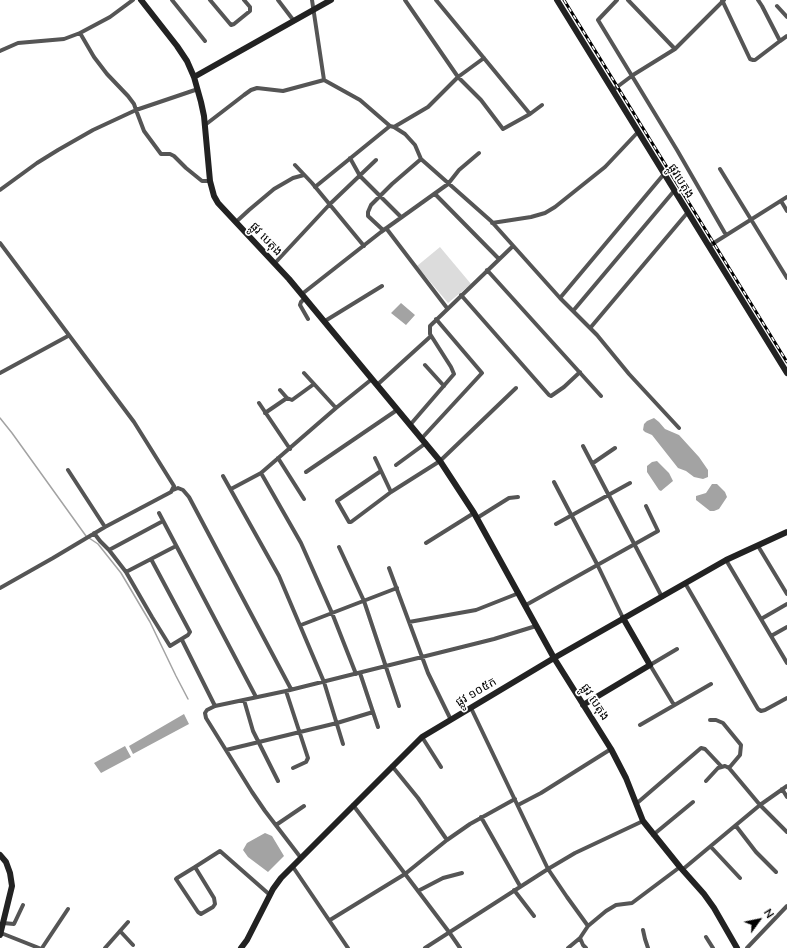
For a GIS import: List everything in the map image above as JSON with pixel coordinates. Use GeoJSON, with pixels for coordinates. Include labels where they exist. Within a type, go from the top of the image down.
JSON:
{"type":"FeatureCollection","features":[{"type":"Feature","properties":{"kind":"street"},"geometry":{"type":"LineString","coordinates":[[0,51],[18,43],[64,39],[80,33],[110,17],[133,0]]}},
{"type":"Feature","properties":{"kind":"street","name":"ផ្លូវ បេតុង"},"geometry":{"type":"LineString","coordinates":[[142,0],[177,46],[187,61],[194,77],[198,89],[205,125],[210,182],[214,196],[218,203],[304,296],[440,461],[476,515],[554,658],[611,749],[626,778],[643,821],[704,894],[714,908],[735,947]]}},
{"type":"Feature","properties":{"kind":"street"},"geometry":{"type":"LineString","coordinates":[[172,0],[205,41]]}},
{"type":"Feature","properties":{"kind":"street"},"geometry":{"type":"LineString","coordinates":[[210,0],[231,24],[234,24],[250,11],[250,7],[244,0]]}},
{"type":"Feature","properties":{"kind":"street"},"geometry":{"type":"LineString","coordinates":[[312,0],[324,80]]}},
{"type":"Feature","properties":{"kind":"street"},"geometry":{"type":"LineString","coordinates":[[194,77],[330,0]]}},
{"type":"Feature","properties":{"kind":"street"},"geometry":{"type":"LineString","coordinates":[[405,0],[458,77],[481,100],[504,129],[530,114],[542,105]]}},
{"type":"Feature","properties":{"kind":"street"},"geometry":{"type":"LineString","coordinates":[[436,0],[530,114]]}},
{"type":"Feature","properties":{"kind":"street","name":"ផ្លូវបេតុង"},"geometry":{"type":"LineString","coordinates":[[557,0],[787,373]]}},
{"type":"Feature","properties":{"kind":"street"},"geometry":{"type":"LineString","coordinates":[[617,0],[598,20],[633,75],[726,235]]}},
{"type":"Feature","properties":{"kind":"street"},"geometry":{"type":"LineString","coordinates":[[628,0],[675,49]]}},
{"type":"Feature","properties":{"kind":"street"},"geometry":{"type":"LineString","coordinates":[[613,90],[633,75],[675,49],[723,0],[750,59],[755,60],[787,36]]}},
{"type":"Feature","properties":{"kind":"street"},"geometry":{"type":"LineString","coordinates":[[758,0],[780,41]]}},
{"type":"Feature","properties":{"kind":"street"},"geometry":{"type":"LineString","coordinates":[[280,1],[294,20]]}},
{"type":"Feature","properties":{"kind":"street"},"geometry":{"type":"LineString","coordinates":[[777,6],[787,17]]}},
{"type":"Feature","properties":{"kind":"street"},"geometry":{"type":"LineString","coordinates":[[80,33],[94,57],[134,104],[144,131],[161,154],[170,154],[174,156],[202,181],[210,182]]}},
{"type":"Feature","properties":{"kind":"street"},"geometry":{"type":"LineString","coordinates":[[315,187],[392,126],[428,107],[458,77],[484,58]]}},
{"type":"Feature","properties":{"kind":"street"},"geometry":{"type":"LineString","coordinates":[[205,125],[251,90],[257,88],[283,91],[324,80],[360,100],[392,126],[405,134],[415,146],[421,159],[492,223],[560,298],[590,327],[629,374],[679,428]]}},
{"type":"Feature","properties":{"kind":"street"},"geometry":{"type":"LineString","coordinates":[[0,190],[37,163],[93,130],[136,110],[198,89]]}},
{"type":"Feature","properties":{"kind":"street"},"geometry":{"type":"LineString","coordinates":[[492,223],[531,217],[545,213],[555,207],[605,167],[638,132]]}},
{"type":"Feature","properties":{"kind":"street"},"geometry":{"type":"LineString","coordinates":[[308,319],[300,305],[304,296],[385,229],[448,184],[459,170],[479,153]]}},
{"type":"Feature","properties":{"kind":"street"},"geometry":{"type":"LineString","coordinates":[[350,158],[360,176],[401,217]]}},
{"type":"Feature","properties":{"kind":"street"},"geometry":{"type":"LineString","coordinates":[[421,159],[379,196],[371,205],[368,216],[385,229],[447,308]]}},
{"type":"Feature","properties":{"kind":"street"},"geometry":{"type":"LineString","coordinates":[[275,264],[330,204],[376,160]]}},
{"type":"Feature","properties":{"kind":"street"},"geometry":{"type":"LineString","coordinates":[[295,165],[330,204],[364,246]]}},
{"type":"Feature","properties":{"kind":"street"},"geometry":{"type":"LineString","coordinates":[[720,169],[787,278]]}},
{"type":"Feature","properties":{"kind":"street"},"geometry":{"type":"LineString","coordinates":[[560,298],[664,174]]}},
{"type":"Feature","properties":{"kind":"street"},"geometry":{"type":"LineString","coordinates":[[236,222],[274,189],[293,178],[304,175]]}},
{"type":"Feature","properties":{"kind":"street"},"geometry":{"type":"LineString","coordinates":[[574,311],[674,191]]}},
{"type":"Feature","properties":{"kind":"street"},"geometry":{"type":"LineString","coordinates":[[435,194],[499,259]]}},
{"type":"Feature","properties":{"kind":"street"},"geometry":{"type":"LineString","coordinates":[[708,246],[787,197]]}},
{"type":"Feature","properties":{"kind":"street"},"geometry":{"type":"LineString","coordinates":[[781,201],[787,211]]}},
{"type":"Feature","properties":{"kind":"street"},"geometry":{"type":"LineString","coordinates":[[590,327],[688,212]]}},
{"type":"Feature","properties":{"kind":"street"},"geometry":{"type":"LineString","coordinates":[[0,243],[136,426],[174,486],[173,490]]}},
{"type":"Feature","properties":{"kind":"street"},"geometry":{"type":"LineString","coordinates":[[410,425],[454,373],[431,336],[429,330],[430,326],[512,246]]}},
{"type":"Feature","properties":{"kind":"street"},"geometry":{"type":"LineString","coordinates":[[487,270],[601,396]]}},
{"type":"Feature","properties":{"kind":"street"},"geometry":{"type":"LineString","coordinates":[[325,321],[382,286]]}},
{"type":"Feature","properties":{"kind":"street"},"geometry":{"type":"LineString","coordinates":[[461,295],[549,395],[551,396],[564,387],[580,372]]}},
{"type":"Feature","properties":{"kind":"street"},"geometry":{"type":"LineString","coordinates":[[396,465],[424,441],[482,373],[436,319]]}},
{"type":"Feature","properties":{"kind":"street"},"geometry":{"type":"LineString","coordinates":[[0,373],[68,336]]}},
{"type":"Feature","properties":{"kind":"street"},"geometry":{"type":"LineString","coordinates":[[376,385],[431,336]]}},
{"type":"Feature","properties":{"kind":"street"},"geometry":{"type":"LineString","coordinates":[[425,365],[444,386]]}},
{"type":"Feature","properties":{"kind":"street"},"geometry":{"type":"LineString","coordinates":[[304,373],[336,408]]}},
{"type":"Feature","properties":{"kind":"street"},"geometry":{"type":"LineString","coordinates":[[231,489],[261,473],[372,379]]}},
{"type":"Feature","properties":{"kind":"street"},"geometry":{"type":"LineString","coordinates":[[280,390],[290,400],[295,399],[314,384]]}},
{"type":"Feature","properties":{"kind":"street"},"geometry":{"type":"LineString","coordinates":[[381,471],[337,501],[350,523],[392,492],[440,461],[516,388]]}},
{"type":"Feature","properties":{"kind":"street"},"geometry":{"type":"LineString","coordinates":[[266,413],[287,398]]}},
{"type":"Feature","properties":{"kind":"street"},"geometry":{"type":"LineString","coordinates":[[259,403],[290,449]]}},
{"type":"Feature","properties":{"kind":"street"},"geometry":{"type":"LineString","coordinates":[[306,472],[397,410]]}},
{"type":"Feature","properties":{"kind":"street"},"geometry":{"type":"LineString","coordinates":[[583,446],[662,596]]}},
{"type":"Feature","properties":{"kind":"street"},"geometry":{"type":"LineString","coordinates":[[593,463],[615,448]]}},
{"type":"Feature","properties":{"kind":"street"},"geometry":{"type":"LineString","coordinates":[[278,458],[304,499]]}},
{"type":"Feature","properties":{"kind":"street"},"geometry":{"type":"LineString","coordinates":[[375,458],[392,492]]}},
{"type":"Feature","properties":{"kind":"street"},"geometry":{"type":"LineString","coordinates":[[68,470],[105,527]]}},
{"type":"Feature","properties":{"kind":"street"},"geometry":{"type":"LineString","coordinates":[[261,473],[301,543],[358,674],[378,727]]}},
{"type":"Feature","properties":{"kind":"street"},"geometry":{"type":"LineString","coordinates":[[223,476],[279,576],[301,625],[324,682],[343,744]]}},
{"type":"Feature","properties":{"kind":"street"},"geometry":{"type":"LineString","coordinates":[[554,482],[624,618],[674,705]]}},
{"type":"Feature","properties":{"kind":"street"},"geometry":{"type":"LineString","coordinates":[[556,524],[630,483]]}},
{"type":"Feature","properties":{"kind":"street"},"geometry":{"type":"LineString","coordinates":[[0,588],[105,527],[178,488],[183,490],[190,497],[291,689]]}},
{"type":"Feature","properties":{"kind":"street"},"geometry":{"type":"LineString","coordinates":[[426,543],[509,498],[518,497]]}},
{"type":"Feature","properties":{"kind":"street"},"geometry":{"type":"LineString","coordinates":[[526,605],[658,530],[646,506]]}},
{"type":"Feature","properties":{"kind":"street"},"geometry":{"type":"LineString","coordinates":[[159,513],[256,697]]}},
{"type":"Feature","properties":{"kind":"street"},"geometry":{"type":"LineString","coordinates":[[109,550],[164,521]]}},
{"type":"Feature","properties":{"kind":"street","name":"ផ្លូវ ១០៥ក"},"geometry":{"type":"LineString","coordinates":[[241,948],[247,940],[270,895],[282,878],[392,766],[422,738],[554,658],[685,583],[726,560],[787,532]]}},
{"type":"Feature","properties":{"kind":"street"},"geometry":{"type":"LineString","coordinates":[[93,534],[109,550],[126,572],[170,646],[190,634],[190,630],[151,559]]}},
{"type":"Feature","properties":{"kind":"street"},"geometry":{"type":"LineString","coordinates":[[126,572],[176,546]]}},
{"type":"Feature","properties":{"kind":"street"},"geometry":{"type":"LineString","coordinates":[[758,546],[787,594]]}},
{"type":"Feature","properties":{"kind":"street"},"geometry":{"type":"LineString","coordinates":[[339,547],[364,601],[387,666],[399,706]]}},
{"type":"Feature","properties":{"kind":"street"},"geometry":{"type":"LineString","coordinates":[[726,560],[787,663]]}},
{"type":"Feature","properties":{"kind":"street"},"geometry":{"type":"LineString","coordinates":[[389,568],[428,673],[451,720]]}},
{"type":"Feature","properties":{"kind":"street"},"geometry":{"type":"LineString","coordinates":[[685,583],[758,709],[761,711],[765,710],[787,698]]}},
{"type":"Feature","properties":{"kind":"street"},"geometry":{"type":"LineString","coordinates":[[301,625],[397,588]]}},
{"type":"Feature","properties":{"kind":"street"},"geometry":{"type":"LineString","coordinates":[[409,622],[476,610],[519,592]]}},
{"type":"Feature","properties":{"kind":"street"},"geometry":{"type":"LineString","coordinates":[[761,619],[787,604]]}},
{"type":"Feature","properties":{"kind":"street"},"geometry":{"type":"LineString","coordinates":[[301,858],[252,792],[206,718],[205,713],[207,710],[215,706],[358,674],[494,639],[536,626]]}},
{"type":"Feature","properties":{"kind":"street"},"geometry":{"type":"LineString","coordinates":[[771,636],[787,627]]}},
{"type":"Feature","properties":{"kind":"street"},"geometry":{"type":"LineString","coordinates":[[182,640],[215,706]]}},
{"type":"Feature","properties":{"kind":"street"},"geometry":{"type":"LineString","coordinates":[[583,705],[677,649]]}},
{"type":"Feature","properties":{"kind":"street"},"geometry":{"type":"LineString","coordinates":[[640,725],[710,684]]}},
{"type":"Feature","properties":{"kind":"street"},"geometry":{"type":"LineString","coordinates":[[286,691],[308,758],[306,762],[293,768]]}},
{"type":"Feature","properties":{"kind":"street"},"geometry":{"type":"LineString","coordinates":[[244,700],[253,731],[278,781]]}},
{"type":"Feature","properties":{"kind":"street"},"geometry":{"type":"LineString","coordinates":[[471,708],[548,869],[588,926]]}},
{"type":"Feature","properties":{"kind":"street"},"geometry":{"type":"LineString","coordinates":[[226,750],[373,712]]}},
{"type":"Feature","properties":{"kind":"street"},"geometry":{"type":"LineString","coordinates":[[710,720],[716,720],[723,723],[740,745],[740,755],[729,768]]}},
{"type":"Feature","properties":{"kind":"street"},"geometry":{"type":"LineString","coordinates":[[422,738],[441,767]]}},
{"type":"Feature","properties":{"kind":"street"},"geometry":{"type":"LineString","coordinates":[[636,804],[701,748],[705,749],[721,766],[729,768],[760,805],[787,832]]}},
{"type":"Feature","properties":{"kind":"street"},"geometry":{"type":"LineString","coordinates":[[518,805],[541,793],[611,749]]}},
{"type":"Feature","properties":{"kind":"street"},"geometry":{"type":"LineString","coordinates":[[392,766],[423,804],[447,840]]}},
{"type":"Feature","properties":{"kind":"street"},"geometry":{"type":"LineString","coordinates":[[706,781],[721,766]]}},
{"type":"Feature","properties":{"kind":"street"},"geometry":{"type":"LineString","coordinates":[[568,948],[580,938],[588,926],[616,905],[632,903],[711,847],[760,805],[787,786]]}},
{"type":"Feature","properties":{"kind":"street"},"geometry":{"type":"LineString","coordinates":[[782,789],[787,797]]}},
{"type":"Feature","properties":{"kind":"street"},"geometry":{"type":"LineString","coordinates":[[330,920],[406,874],[447,840],[481,817],[515,799]]}},
{"type":"Feature","properties":{"kind":"street"},"geometry":{"type":"LineString","coordinates":[[654,835],[693,802]]}},
{"type":"Feature","properties":{"kind":"street"},"geometry":{"type":"LineString","coordinates":[[276,825],[304,806]]}},
{"type":"Feature","properties":{"kind":"street"},"geometry":{"type":"LineString","coordinates":[[354,806],[460,948]]}},
{"type":"Feature","properties":{"kind":"street"},"geometry":{"type":"LineString","coordinates":[[481,817],[520,886]]}},
{"type":"Feature","properties":{"kind":"street"},"geometry":{"type":"LineString","coordinates":[[425,948],[520,886],[575,853],[643,821]]}},
{"type":"Feature","properties":{"kind":"street"},"geometry":{"type":"LineString","coordinates":[[736,826],[756,852],[776,872]]}},
{"type":"Feature","properties":{"kind":"street"},"geometry":{"type":"LineString","coordinates":[[711,847],[740,878]]}},
{"type":"Feature","properties":{"kind":"street"},"geometry":{"type":"LineString","coordinates":[[194,867],[214,898],[215,904],[213,907],[201,914],[198,912],[176,879],[194,867],[220,851],[270,895]]}},
{"type":"Feature","properties":{"kind":"street"},"geometry":{"type":"LineString","coordinates":[[0,854],[6,862],[12,886],[0,934],[37,948],[68,909]]}},
{"type":"Feature","properties":{"kind":"street"},"geometry":{"type":"LineString","coordinates":[[293,867],[348,948]]}},
{"type":"Feature","properties":{"kind":"street"},"geometry":{"type":"LineString","coordinates":[[418,891],[443,878],[462,873]]}},
{"type":"Feature","properties":{"kind":"street"},"geometry":{"type":"LineString","coordinates":[[514,890],[534,916]]}},
{"type":"Feature","properties":{"kind":"street"},"geometry":{"type":"LineString","coordinates":[[3,923],[14,924],[23,904]]}},
{"type":"Feature","properties":{"kind":"street"},"geometry":{"type":"LineString","coordinates":[[747,948],[787,906]]}},
{"type":"Feature","properties":{"kind":"street"},"geometry":{"type":"LineString","coordinates":[[105,948],[128,922]]}},
{"type":"Feature","properties":{"kind":"street"},"geometry":{"type":"LineString","coordinates":[[643,930],[648,948]]}},
{"type":"Feature","properties":{"kind":"street"},"geometry":{"type":"LineString","coordinates":[[120,931],[133,944]]}},
{"type":"Feature","properties":{"kind":"street"},"geometry":{"type":"LineString","coordinates":[[706,937],[714,948]]}},
{"type":"Feature","properties":{"kind":"street"},"geometry":{"type":"LineString","coordinates":[[580,938],[586,948]]}},
{"type":"Feature","properties":{"kind":"shaded area"},"geometry":{"type":"Polygon","coordinates":[[[440,247],[471,284],[448,303],[417,266],[440,247]]]}},
{"type":"Feature","properties":{"kind":"shaded area"},"geometry":{"type":"Polygon","coordinates":[[[401,303],[415,315],[406,325],[391,313],[401,303]]]}},
{"type":"Feature","properties":{"kind":"shaded area"},"geometry":{"type":"Polygon","coordinates":[[[654,418],[665,429],[679,435],[699,457],[708,470],[708,477],[703,479],[694,477],[686,471],[678,468],[652,435],[643,430],[644,424],[654,418]]]}},
{"type":"Feature","properties":{"kind":"shaded area"},"geometry":{"type":"Polygon","coordinates":[[[657,461],[669,473],[673,481],[661,491],[647,472],[647,466],[652,462],[657,461]]]}},
{"type":"Feature","properties":{"kind":"shaded area"},"geometry":{"type":"Polygon","coordinates":[[[712,484],[717,484],[725,492],[727,497],[719,509],[710,511],[696,500],[696,496],[706,493],[712,484]]]}},
{"type":"Feature","properties":{"kind":"shaded area"},"geometry":{"type":"Polygon","coordinates":[[[184,714],[189,724],[133,754],[129,746],[184,714]]]}},
{"type":"Feature","properties":{"kind":"shaded area"},"geometry":{"type":"Polygon","coordinates":[[[125,746],[131,757],[101,773],[94,763],[125,746]]]}},
{"type":"Feature","properties":{"kind":"shaded area"},"geometry":{"type":"Polygon","coordinates":[[[265,833],[272,836],[284,856],[268,872],[248,857],[243,850],[247,843],[265,833]]]}},
{"type":"Feature","properties":{"kind":"waterway"},"geometry":{"type":"LineString","coordinates":[[0,418],[86,536]]}},
{"type":"Feature","properties":{"kind":"waterway"},"geometry":{"type":"LineString","coordinates":[[89,538],[98,544],[121,573],[150,622],[188,699]]}},
{"type":"Feature","properties":{"kind":"railway"},"geometry":{"type":"LineString","coordinates":[[564,0],[787,362]]}}]}
